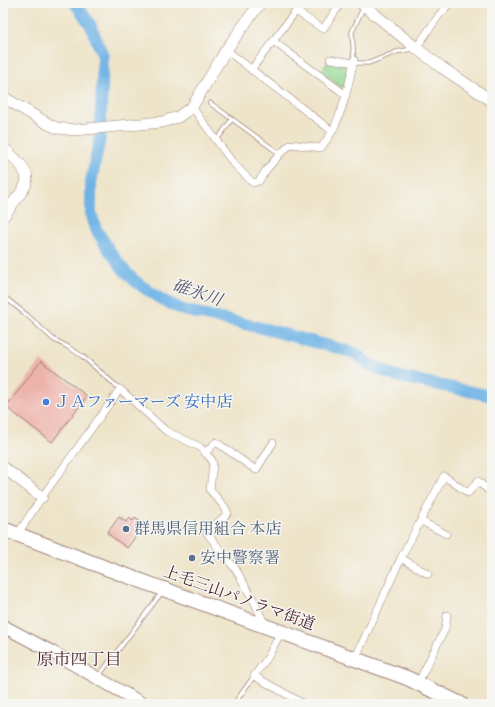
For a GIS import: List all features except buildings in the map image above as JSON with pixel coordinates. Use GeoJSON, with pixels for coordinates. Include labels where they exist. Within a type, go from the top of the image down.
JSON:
{"type":"FeatureCollection","features":[{"type":"Feature","properties":{"kind":"highway","name":"上毛三山パノラマ街道"},"geometry":{"type":"LineString","coordinates":[[3,529],[407,678],[461,704]]}},
{"type":"Feature","properties":{"kind":"main road"},"geometry":{"type":"LineString","coordinates":[[3,626],[143,704]]}},
{"type":"Feature","properties":{"kind":"street"},"geometry":{"type":"LineString","coordinates":[[3,97],[50,126],[57,128],[75,130],[162,122],[178,117],[192,107],[226,50],[260,3]]}},
{"type":"Feature","properties":{"kind":"street"},"geometry":{"type":"LineString","coordinates":[[252,70],[296,11],[323,29],[341,3]]}},
{"type":"Feature","properties":{"kind":"street"},"geometry":{"type":"LineString","coordinates":[[416,48],[440,14],[450,3]]}},
{"type":"Feature","properties":{"kind":"street"},"geometry":{"type":"LineString","coordinates":[[362,4],[440,67],[492,101]]}},
{"type":"Feature","properties":{"kind":"street"},"geometry":{"type":"LineString","coordinates":[[273,41],[346,95]]}},
{"type":"Feature","properties":{"kind":"street"},"geometry":{"type":"LineString","coordinates":[[226,50],[332,131]]}},
{"type":"Feature","properties":{"kind":"street"},"geometry":{"type":"LineString","coordinates":[[192,107],[233,163],[253,183],[259,181],[266,170],[291,144],[320,148],[332,131],[346,95],[354,61],[330,59]]}},
{"type":"Feature","properties":{"kind":"street"},"geometry":{"type":"LineString","coordinates":[[3,147],[21,165],[26,176],[26,184],[3,218]]}},
{"type":"Feature","properties":{"kind":"street"},"geometry":{"type":"LineString","coordinates":[[17,535],[42,496],[120,389],[166,431],[200,447],[212,460],[213,464],[210,490],[228,513],[207,533],[236,570],[254,601],[265,626]]}},
{"type":"Feature","properties":{"kind":"street"},"geometry":{"type":"LineString","coordinates":[[205,453],[216,442],[256,470],[273,443]]}},
{"type":"Feature","properties":{"kind":"street"},"geometry":{"type":"LineString","coordinates":[[3,467],[42,496]]}},
{"type":"Feature","properties":{"kind":"street"},"geometry":{"type":"LineString","coordinates":[[355,659],[401,558],[444,476],[468,492],[478,481],[492,494]]}},
{"type":"Feature","properties":{"kind":"street"},"geometry":{"type":"LineString","coordinates":[[421,521],[446,534]]}},
{"type":"Feature","properties":{"kind":"street"},"geometry":{"type":"LineString","coordinates":[[401,558],[428,574]]}},
{"type":"Feature","properties":{"kind":"street"},"geometry":{"type":"LineString","coordinates":[[418,683],[445,629],[447,615]]}},
{"type":"Feature","properties":{"kind":"street"},"geometry":{"type":"LineString","coordinates":[[281,632],[268,657],[254,676],[304,704]]}},
{"type":"Feature","properties":{"kind":"lane"},"geometry":{"type":"LineString","coordinates":[[362,4],[352,32],[354,61],[369,63],[396,52],[416,48]]}},
{"type":"Feature","properties":{"kind":"lane"},"geometry":{"type":"LineString","coordinates":[[210,103],[280,154]]}},
{"type":"Feature","properties":{"kind":"lane"},"geometry":{"type":"LineString","coordinates":[[217,140],[232,119]]}},
{"type":"Feature","properties":{"kind":"lane"},"geometry":{"type":"LineString","coordinates":[[3,296],[27,315],[53,339],[82,356],[120,389]]}},
{"type":"Feature","properties":{"kind":"lane"},"geometry":{"type":"LineString","coordinates":[[97,678],[164,589]]}},
{"type":"Feature","properties":{"kind":"lane"},"geometry":{"type":"LineString","coordinates":[[234,704],[254,676]]}},
{"type":"Feature","properties":{"kind":"green space"},"geometry":{"type":"Polygon","coordinates":[[[328,62],[346,63],[349,67],[345,86],[340,87],[321,72],[328,62]]]}},
{"type":"Feature","properties":{"kind":"waterway","name":"碓氷川"},"geometry":{"type":"LineString","coordinates":[[75,3],[90,24],[103,56],[100,138],[91,182],[91,213],[96,229],[109,250],[123,269],[134,280],[161,299],[183,310],[266,329],[355,353],[368,364],[396,376],[492,396]]}},
{"type":"Feature","properties":{"kind":"place","name":"ＪＡファーマーズ 安中店"},"geometry":{"type":"Point","coordinates":[46,402]}},
{"type":"Feature","properties":{"kind":"place","name":"群馬県信用組合 本店"},"geometry":{"type":"Point","coordinates":[126,529]}},
{"type":"Feature","properties":{"kind":"place","name":"安中警察署"},"geometry":{"type":"Point","coordinates":[192,558]}},
{"type":"Feature","properties":{"kind":"district","name":"原市四丁目"},"geometry":{"type":"Point","coordinates":[79,660]}}]}
